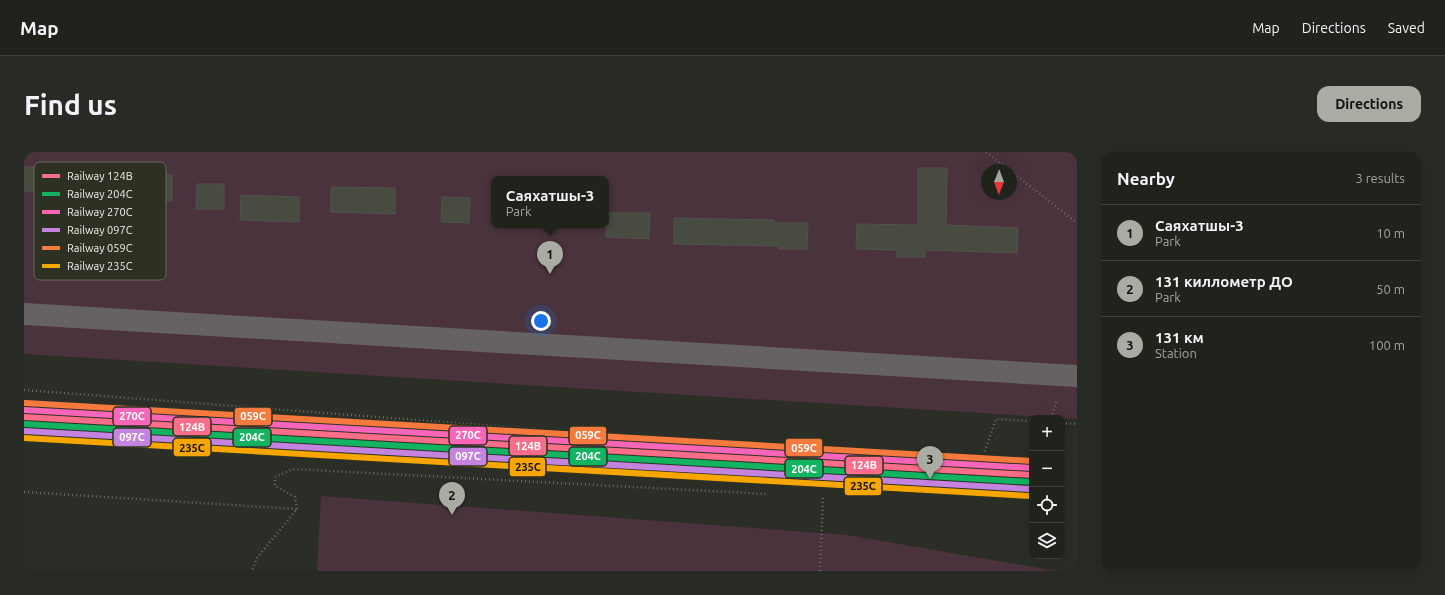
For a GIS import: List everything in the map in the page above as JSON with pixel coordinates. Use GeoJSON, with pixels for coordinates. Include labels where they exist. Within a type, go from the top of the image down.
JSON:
{"type":"FeatureCollection","features":[{"type":"Feature","properties":{"kind":"street"},"geometry":{"type":"LineString","coordinates":[[24,314],[1077,376]]}},
{"type":"Feature","properties":{"kind":"path"},"geometry":{"type":"LineString","coordinates":[[986,152],[1001,164]]}},
{"type":"Feature","properties":{"kind":"path"},"geometry":{"type":"LineString","coordinates":[[1017,176],[1077,223]]}},
{"type":"Feature","properties":{"kind":"path"},"geometry":{"type":"LineString","coordinates":[[24,390],[757,446]]}},
{"type":"Feature","properties":{"kind":"path"},"geometry":{"type":"LineString","coordinates":[[982,459],[996,419],[1029,421]]}},
{"type":"Feature","properties":{"kind":"path"},"geometry":{"type":"LineString","coordinates":[[1065,423],[1077,424]]}},
{"type":"Feature","properties":{"kind":"path"},"geometry":{"type":"LineString","coordinates":[[252,571],[257,558],[297,509],[295,497],[275,486],[275,477],[293,469],[767,494]]}},
{"type":"Feature","properties":{"kind":"path"},"geometry":{"type":"LineString","coordinates":[[24,492],[297,509]]}},
{"type":"Feature","properties":{"kind":"path"},"geometry":{"type":"LineString","coordinates":[[820,571],[823,497]]}},
{"type":"Feature","properties":{"kind":"shaded area"},"geometry":{"type":"Polygon","coordinates":[[[24,152],[1077,152],[1077,419],[1065,418],[1065,415],[1029,416],[24,354],[24,152]]]}},
{"type":"Feature","properties":{"kind":"shaded area"},"geometry":{"type":"Polygon","coordinates":[[[321,496],[847,535],[1056,571],[317,571],[321,496]]]}},
{"type":"Feature","properties":{"kind":"building"},"geometry":{"type":"Polygon","coordinates":[[[24,167],[34,167],[34,191],[24,191],[24,167]]]}},
{"type":"Feature","properties":{"kind":"building"},"geometry":{"type":"Polygon","coordinates":[[[918,168],[947,168],[946,225],[1018,228],[1017,253],[925,250],[925,257],[897,257],[897,250],[856,249],[857,224],[918,225],[918,168]]]}},
{"type":"Feature","properties":{"kind":"building"},"geometry":{"type":"Polygon","coordinates":[[[166,175],[172,175],[172,201],[166,201],[166,175]]]}},
{"type":"Feature","properties":{"kind":"building"},"geometry":{"type":"Polygon","coordinates":[[[197,184],[224,184],[224,209],[196,209],[197,184]]]}},
{"type":"Feature","properties":{"kind":"building"},"geometry":{"type":"Polygon","coordinates":[[[331,187],[395,188],[395,214],[331,212],[331,187]]]}},
{"type":"Feature","properties":{"kind":"building"},"geometry":{"type":"Polygon","coordinates":[[[241,195],[299,197],[299,222],[240,220],[241,195]]]}},
{"type":"Feature","properties":{"kind":"building"},"geometry":{"type":"Polygon","coordinates":[[[442,197],[470,198],[469,223],[441,222],[442,197]]]}},
{"type":"Feature","properties":{"kind":"building"},"geometry":{"type":"Polygon","coordinates":[[[609,213],[650,213],[649,239],[606,237],[606,228],[609,228],[609,213]]]}},
{"type":"Feature","properties":{"kind":"building"},"geometry":{"type":"Polygon","coordinates":[[[674,218],[774,220],[774,223],[808,223],[807,249],[779,249],[779,246],[674,244],[674,218]]]}},
{"type":"Feature","properties":{"kind":"rail line","name":"059С"},"geometry":{"type":"LineString","coordinates":[[25,403],[1029,461]]}},
{"type":"Feature","properties":{"kind":"rail line","name":"270С"},"geometry":{"type":"LineString","coordinates":[[24,410],[1029,468]]}},
{"type":"Feature","properties":{"kind":"rail line","name":"124В"},"geometry":{"type":"LineString","coordinates":[[24,417],[1029,475]]}},
{"type":"Feature","properties":{"kind":"rail line","name":"204С"},"geometry":{"type":"LineString","coordinates":[[24,424],[1029,482]]}},
{"type":"Feature","properties":{"kind":"rail line","name":"097С"},"geometry":{"type":"LineString","coordinates":[[24,431],[1029,489]]}},
{"type":"Feature","properties":{"kind":"rail line","name":"235С"},"geometry":{"type":"LineString","coordinates":[[24,438],[1029,496]]}},
{"type":"Feature","properties":{"kind":"place","name":"Саяхатшы-3"},"geometry":{"type":"Point","coordinates":[550,274]}},
{"type":"Feature","properties":{"kind":"place","name":"131 км"},"geometry":{"type":"Point","coordinates":[930,479]}},
{"type":"Feature","properties":{"kind":"place","name":"131 киллометр ДО"},"geometry":{"type":"Point","coordinates":[452,515]}}]}
